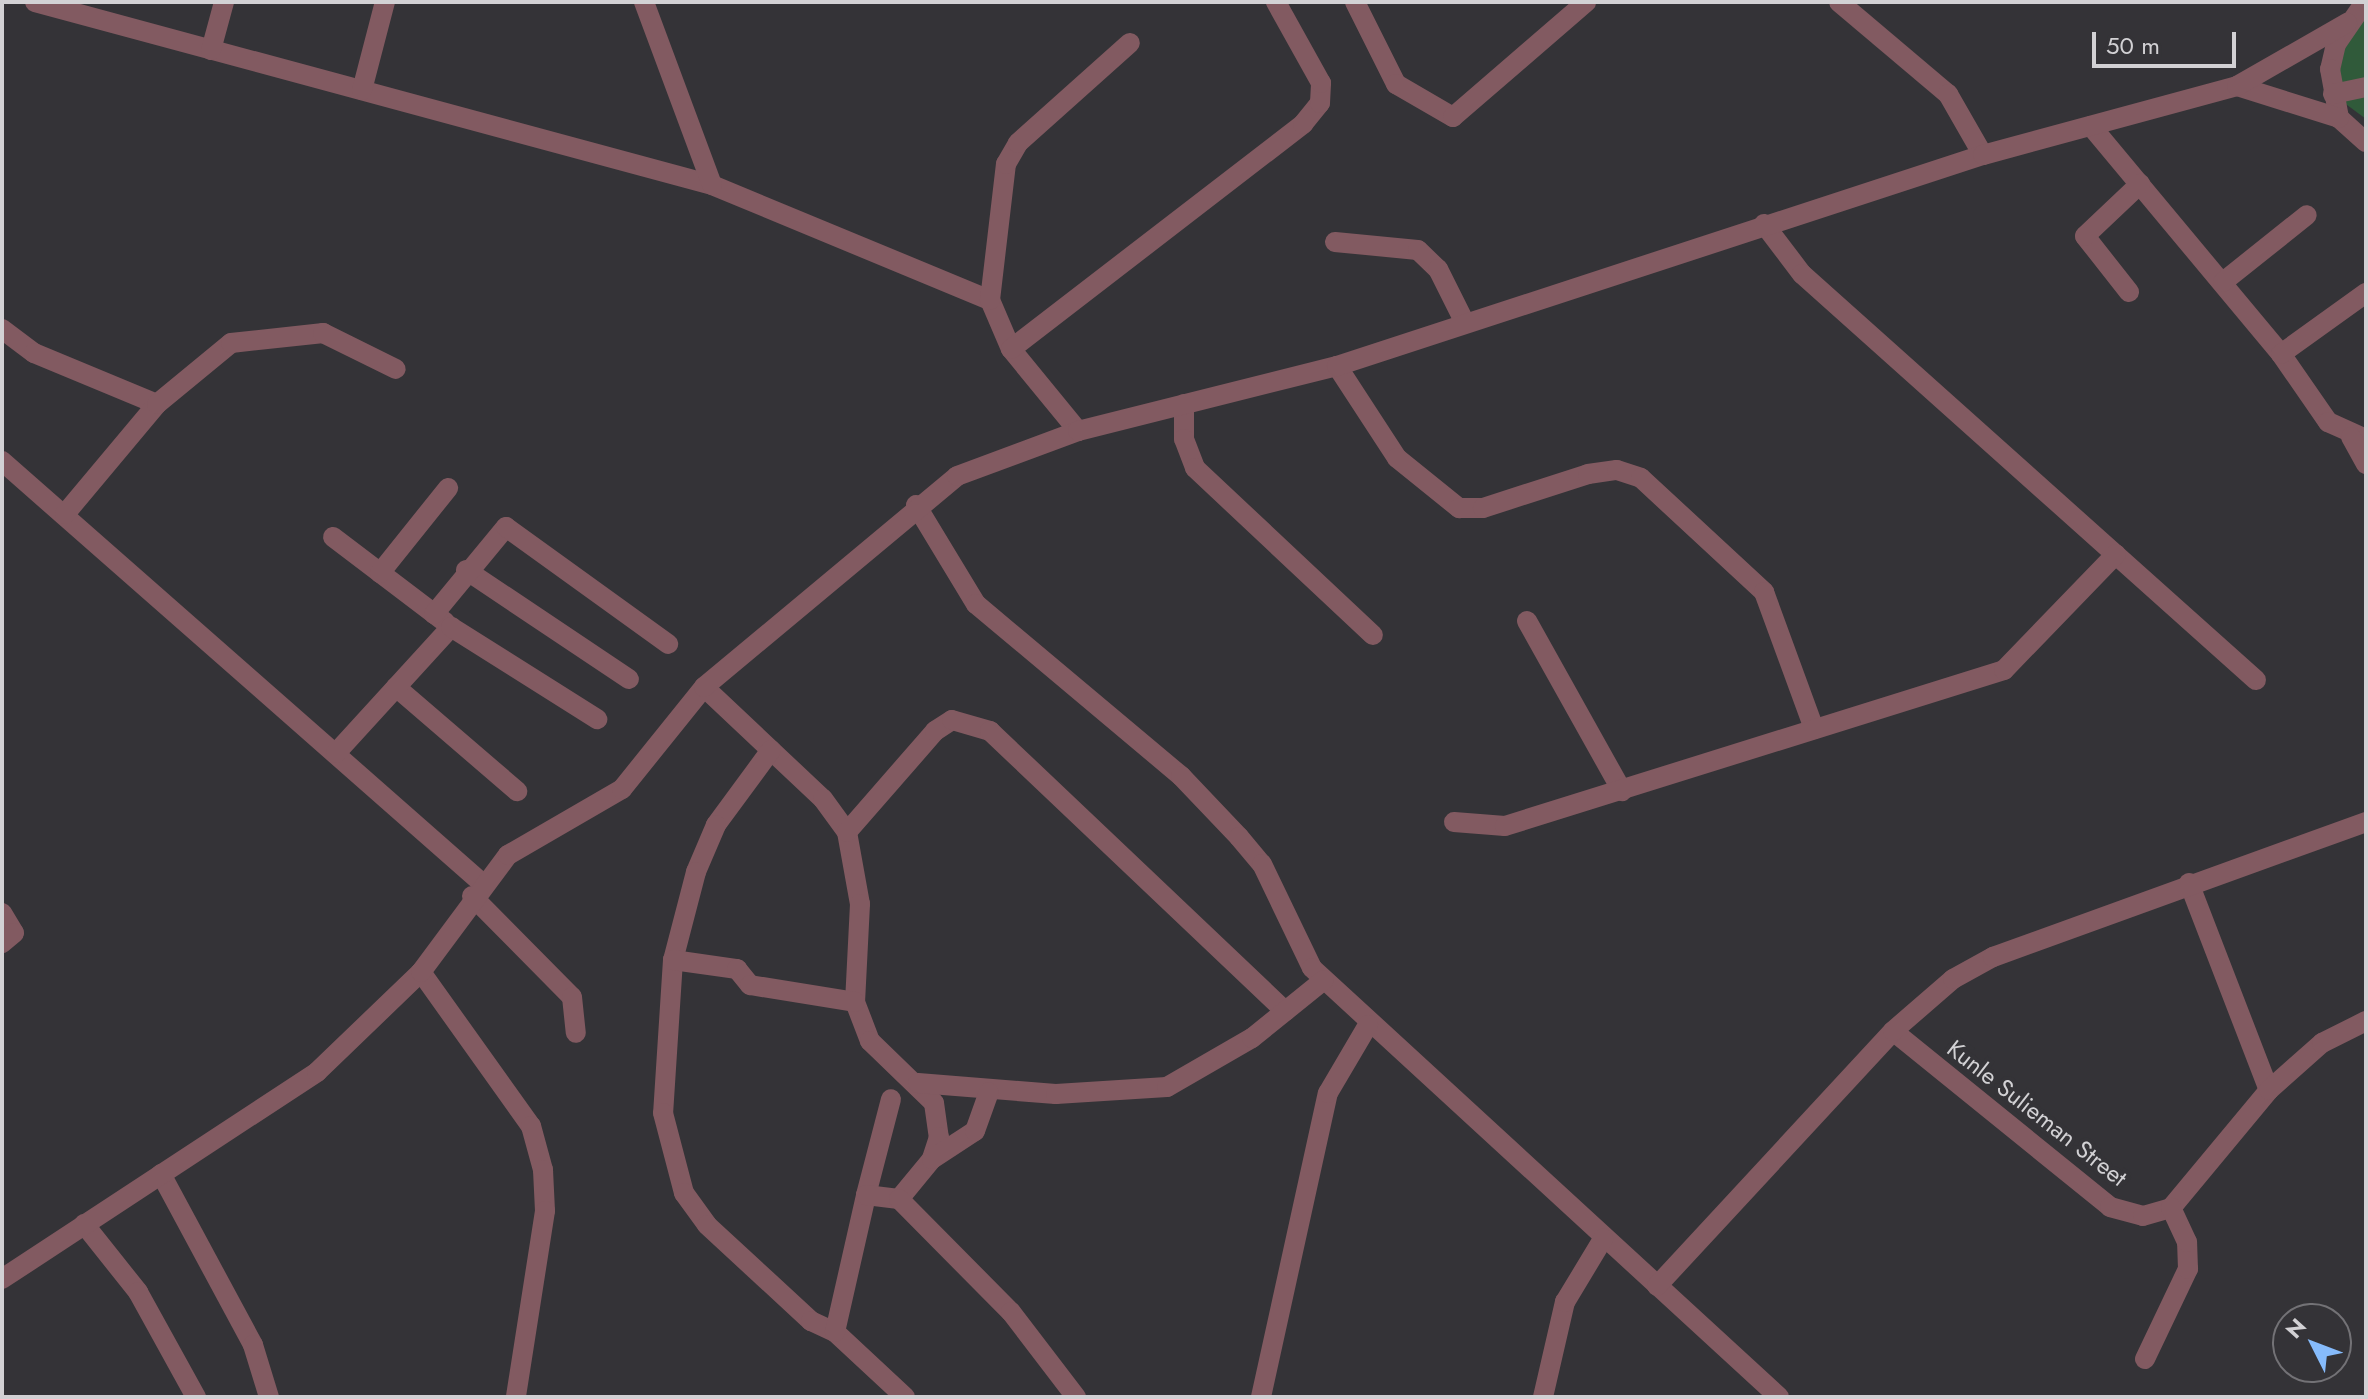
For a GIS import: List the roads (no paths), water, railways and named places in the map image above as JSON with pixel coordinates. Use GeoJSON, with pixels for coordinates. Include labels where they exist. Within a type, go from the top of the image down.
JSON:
{"type":"FeatureCollection","features":[{"type":"Feature","properties":{"kind":"street"},"geometry":{"type":"LineString","coordinates":[[35,2],[712,185],[990,300]]}},
{"type":"Feature","properties":{"kind":"street"},"geometry":{"type":"LineString","coordinates":[[211,50],[224,2]]}},
{"type":"Feature","properties":{"kind":"street"},"geometry":{"type":"LineString","coordinates":[[362,90],[385,2]]}},
{"type":"Feature","properties":{"kind":"street"},"geometry":{"type":"LineString","coordinates":[[644,2],[712,185]]}},
{"type":"Feature","properties":{"kind":"street"},"geometry":{"type":"LineString","coordinates":[[1011,349],[1303,124],[1320,103],[1321,83],[1276,2]]}},
{"type":"Feature","properties":{"kind":"street"},"geometry":{"type":"LineString","coordinates":[[1355,2],[1396,84],[1453,117],[1586,2]]}},
{"type":"Feature","properties":{"kind":"street"},"geometry":{"type":"LineString","coordinates":[[1839,2],[1948,94],[1983,155]]}},
{"type":"Feature","properties":{"kind":"street"},"geometry":{"type":"LineString","coordinates":[[6,1269],[84,1224],[317,1072],[421,972],[477,889],[543,831],[622,789],[704,687],[916,505],[957,476],[1078,431],[1337,366],[1764,224],[1983,155],[2237,86],[2347,23],[2365,2]]}},
{"type":"Feature","properties":{"kind":"street"},"geometry":{"type":"LineString","coordinates":[[2339,118],[2330,69],[2347,23]]}},
{"type":"Feature","properties":{"kind":"street"},"geometry":{"type":"LineString","coordinates":[[1078,431],[1011,349],[990,300],[1006,164],[1018,143],[1130,43]]}},
{"type":"Feature","properties":{"kind":"street"},"geometry":{"type":"LineString","coordinates":[[2237,86],[2339,118],[2366,142]]}},
{"type":"Feature","properties":{"kind":"street"},"geometry":{"type":"LineString","coordinates":[[2333,94],[2366,87]]}},
{"type":"Feature","properties":{"kind":"street"},"geometry":{"type":"LineString","coordinates":[[2091,126],[2281,354],[2328,422],[2358,438],[2366,464]]}},
{"type":"Feature","properties":{"kind":"street"},"geometry":{"type":"LineString","coordinates":[[2129,292],[2085,236],[2140,184]]}},
{"type":"Feature","properties":{"kind":"street"},"geometry":{"type":"LineString","coordinates":[[2223,282],[2307,215]]}},
{"type":"Feature","properties":{"kind":"street"},"geometry":{"type":"LineString","coordinates":[[1764,224],[1802,274],[2256,680]]}},
{"type":"Feature","properties":{"kind":"street"},"geometry":{"type":"LineString","coordinates":[[1335,242],[1418,250],[1438,269],[1465,323]]}},
{"type":"Feature","properties":{"kind":"street"},"geometry":{"type":"LineString","coordinates":[[2281,354],[2366,293]]}},
{"type":"Feature","properties":{"kind":"street"},"geometry":{"type":"LineString","coordinates":[[2,329],[34,353],[157,404]]}},
{"type":"Feature","properties":{"kind":"street"},"geometry":{"type":"LineString","coordinates":[[65,514],[157,404],[211,355],[255,335],[323,333],[396,369]]}},
{"type":"Feature","properties":{"kind":"street"},"geometry":{"type":"LineString","coordinates":[[1337,366],[1397,458],[1428,491],[1459,508],[1483,508],[1588,474],[1617,470],[1641,478],[1764,592],[1814,729]]}},
{"type":"Feature","properties":{"kind":"street"},"geometry":{"type":"LineString","coordinates":[[1184,404],[1184,439],[1195,468],[1373,635]]}},
{"type":"Feature","properties":{"kind":"street"},"geometry":{"type":"LineString","coordinates":[[2,461],[336,753],[477,889],[572,997],[576,1033]]}},
{"type":"Feature","properties":{"kind":"street"},"geometry":{"type":"LineString","coordinates":[[380,573],[448,488]]}},
{"type":"Feature","properties":{"kind":"street"},"geometry":{"type":"LineString","coordinates":[[916,505],[976,604],[1181,776],[1239,837],[1262,864],[1292,938],[1324,980],[1368,1025],[1779,1397]]}},
{"type":"Feature","properties":{"kind":"street"},"geometry":{"type":"LineString","coordinates":[[434,614],[466,570],[506,527],[668,644]]}},
{"type":"Feature","properties":{"kind":"street"},"geometry":{"type":"LineString","coordinates":[[333,537],[451,627],[597,719]]}},
{"type":"Feature","properties":{"kind":"street"},"geometry":{"type":"LineString","coordinates":[[1454,822],[1505,826],[2004,670],[2116,554]]}},
{"type":"Feature","properties":{"kind":"street"},"geometry":{"type":"LineString","coordinates":[[466,570],[629,679]]}},
{"type":"Feature","properties":{"kind":"street"},"geometry":{"type":"LineString","coordinates":[[1527,621],[1622,791]]}},
{"type":"Feature","properties":{"kind":"street"},"geometry":{"type":"LineString","coordinates":[[336,753],[451,627]]}},
{"type":"Feature","properties":{"kind":"street"},"geometry":{"type":"LineString","coordinates":[[396,687],[517,791]]}},
{"type":"Feature","properties":{"kind":"street"},"geometry":{"type":"LineString","coordinates":[[704,687],[771,750],[847,832],[860,904],[855,1002],[870,1041],[918,1083],[934,1103],[939,1137],[932,1159]]}},
{"type":"Feature","properties":{"kind":"street"},"geometry":{"type":"LineString","coordinates":[[847,832],[935,731],[952,720],[990,731],[1285,1011]]}},
{"type":"Feature","properties":{"kind":"street"},"geometry":{"type":"LineString","coordinates":[[771,750],[716,825],[673,960],[663,1113],[684,1193],[707,1225],[811,1321],[835,1332],[905,1397]]}},
{"type":"Feature","properties":{"kind":"street"},"geometry":{"type":"LineString","coordinates":[[1657,1286],[1893,1031],[1953,979],[1993,957],[2189,883],[2366,822]]}},
{"type":"Feature","properties":{"kind":"street"},"geometry":{"type":"LineString","coordinates":[[2189,883],[2269,1090]]}},
{"type":"Feature","properties":{"kind":"street"},"geometry":{"type":"LineString","coordinates":[[2,913],[14,933],[2,943]]}},
{"type":"Feature","properties":{"kind":"street"},"geometry":{"type":"LineString","coordinates":[[673,960],[737,969],[750,985],[855,1002]]}},
{"type":"Feature","properties":{"kind":"street"},"geometry":{"type":"LineString","coordinates":[[421,972],[531,1126],[543,1170],[545,1211],[516,1397]]}},
{"type":"Feature","properties":{"kind":"street"},"geometry":{"type":"LineString","coordinates":[[918,1083],[989,1092],[1167,1087],[1285,1011],[1324,980]]}},
{"type":"Feature","properties":{"kind":"street"},"geometry":{"type":"LineString","coordinates":[[2145,1359],[2188,1269],[2187,1242],[2171,1208],[2269,1090],[2322,1043],[2366,1021]]}},
{"type":"Feature","properties":{"kind":"street"},"geometry":{"type":"LineString","coordinates":[[1261,1397],[1328,1093],[1368,1025]]}},
{"type":"Feature","properties":{"kind":"street","name":"Kunle Sulieman Street"},"geometry":{"type":"LineString","coordinates":[[1893,1031],[2110,1207],[2143,1216],[2171,1208]]}},
{"type":"Feature","properties":{"kind":"street"},"geometry":{"type":"LineString","coordinates":[[899,1199],[932,1159],[975,1131],[989,1092]]}},
{"type":"Feature","properties":{"kind":"street"},"geometry":{"type":"LineString","coordinates":[[835,1332],[891,1099]]}},
{"type":"Feature","properties":{"kind":"street"},"geometry":{"type":"LineString","coordinates":[[161,1174],[253,1345],[269,1397]]}},
{"type":"Feature","properties":{"kind":"street"},"geometry":{"type":"LineString","coordinates":[[866,1195],[899,1199],[1011,1312],[1076,1397]]}},
{"type":"Feature","properties":{"kind":"street"},"geometry":{"type":"LineString","coordinates":[[84,1224],[138,1292],[196,1397]]}},
{"type":"Feature","properties":{"kind":"street"},"geometry":{"type":"LineString","coordinates":[[1543,1397],[1565,1302],[1603,1239]]}}]}
